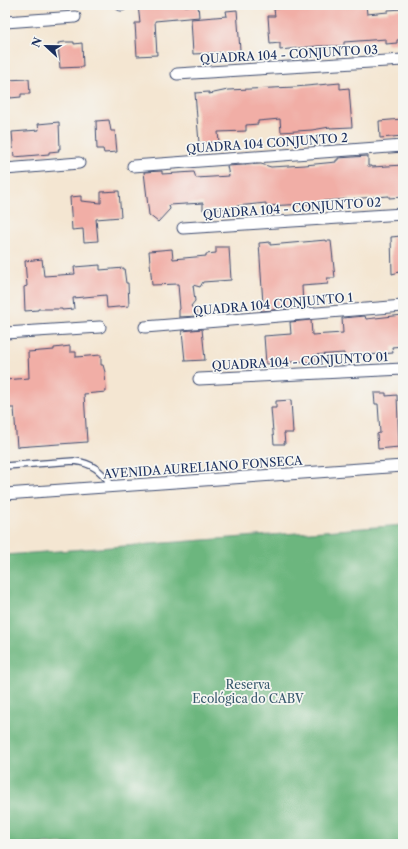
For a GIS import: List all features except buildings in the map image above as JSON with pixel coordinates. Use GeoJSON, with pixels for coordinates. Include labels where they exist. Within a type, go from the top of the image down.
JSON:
{"type":"FeatureCollection","features":[{"type":"Feature","properties":{"kind":"street"},"geometry":{"type":"LineString","coordinates":[[5,22],[75,17]]}},
{"type":"Feature","properties":{"kind":"street","name":"QUADRA 104 - CONJUNTO 03"},"geometry":{"type":"LineString","coordinates":[[177,74],[403,60]]}},
{"type":"Feature","properties":{"kind":"street","name":"QUADRA 104 CONJUNTO 2"},"geometry":{"type":"LineString","coordinates":[[133,166],[403,146]]}},
{"type":"Feature","properties":{"kind":"street"},"geometry":{"type":"LineString","coordinates":[[5,170],[79,163]]}},
{"type":"Feature","properties":{"kind":"street","name":"QUADRA 104 - CONJUNTO 02"},"geometry":{"type":"LineString","coordinates":[[183,228],[403,214]]}},
{"type":"Feature","properties":{"kind":"street","name":"QUADRA 104 CONJUNTO 1"},"geometry":{"type":"LineString","coordinates":[[145,327],[403,306]]}},
{"type":"Feature","properties":{"kind":"street"},"geometry":{"type":"LineString","coordinates":[[5,333],[100,327]]}},
{"type":"Feature","properties":{"kind":"street","name":"QUADRA 104 - CONJUNTO 01"},"geometry":{"type":"LineString","coordinates":[[199,379],[403,369]]}},
{"type":"Feature","properties":{"kind":"street","name":"AVENIDA AURELIANO FONSECA"},"geometry":{"type":"LineString","coordinates":[[5,494],[403,466]]}},
{"type":"Feature","properties":{"kind":"lane"},"geometry":{"type":"LineString","coordinates":[[5,466],[74,461],[83,462],[101,472],[113,487]]}},
{"type":"Feature","properties":{"kind":"green space","name":"Reserva Ecológica do CABV"},"geometry":{"type":"Polygon","coordinates":[[[403,525],[403,844],[5,844],[5,555],[403,525]]]}}]}
